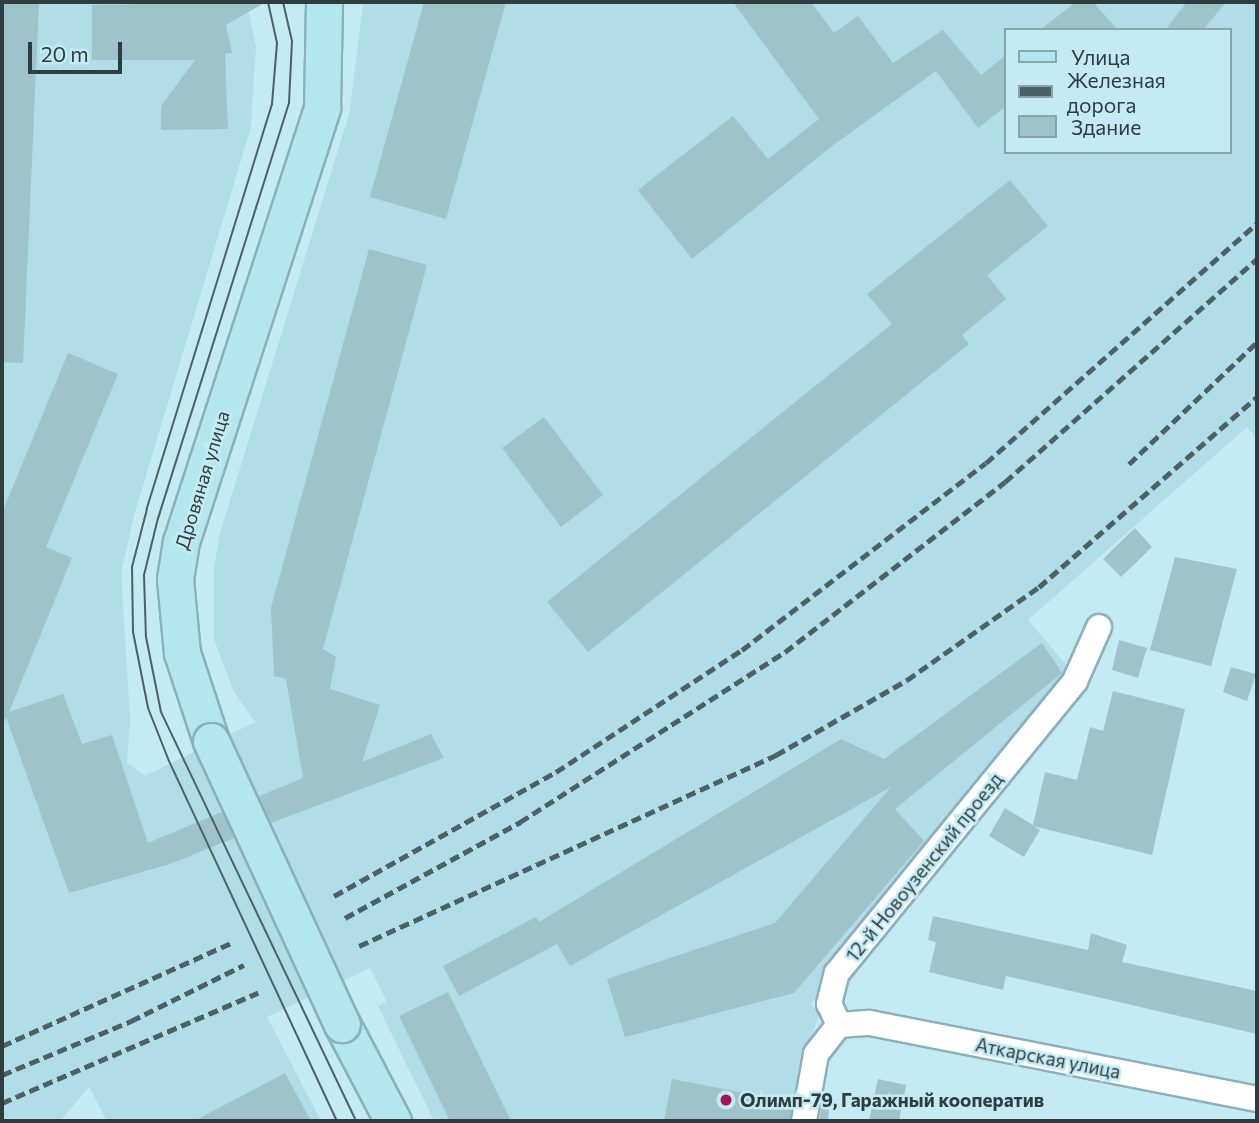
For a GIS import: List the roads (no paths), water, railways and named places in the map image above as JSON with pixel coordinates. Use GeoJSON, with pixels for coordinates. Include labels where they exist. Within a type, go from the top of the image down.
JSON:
{"type":"FeatureCollection","features":[{"type":"Feature","properties":{"kind":"main road","name":"Дровяная улица"},"geometry":{"type":"LineString","coordinates":[[324,2],[322,107],[181,542],[175,579],[182,653],[211,741],[342,1024],[393,1121]]}},
{"type":"Feature","properties":{"kind":"street","name":"12-й Новоузенский проезд"},"geometry":{"type":"LineString","coordinates":[[839,1026],[829,1004],[837,973],[1075,681],[1099,627]]}},
{"type":"Feature","properties":{"kind":"street","name":"Аткарская улица"},"geometry":{"type":"LineString","coordinates":[[839,1026],[870,1023],[1257,1099]]}},
{"type":"Feature","properties":{"kind":"street"},"geometry":{"type":"LineString","coordinates":[[804,1121],[816,1054],[839,1026]]}},
{"type":"Feature","properties":{"kind":"tram line"},"geometry":{"type":"LineString","coordinates":[[268,2],[277,43],[272,104],[147,509],[132,567],[133,632],[148,708],[169,761],[337,1121]]}},
{"type":"Feature","properties":{"kind":"tram line"},"geometry":{"type":"LineString","coordinates":[[283,2],[292,41],[289,103],[158,518],[144,575],[146,637],[161,712],[356,1121]]}},
{"type":"Feature","properties":{"kind":"railway"},"geometry":{"type":"LineString","coordinates":[[334,896],[556,772],[742,650],[986,463],[1257,223]]}},
{"type":"Feature","properties":{"kind":"railway"},"geometry":{"type":"LineString","coordinates":[[345,918],[520,822],[785,652],[1005,482],[1257,259]]}},
{"type":"Feature","properties":{"kind":"railway"},"geometry":{"type":"LineString","coordinates":[[1129,464],[1257,342]]}},
{"type":"Feature","properties":{"kind":"railway"},"geometry":{"type":"LineString","coordinates":[[359,946],[776,755],[907,680],[1039,587],[1257,397]]}},
{"type":"Feature","properties":{"kind":"railway"},"geometry":{"type":"LineString","coordinates":[[2,1046],[233,942]]}},
{"type":"Feature","properties":{"kind":"railway"},"geometry":{"type":"LineString","coordinates":[[2,1075],[131,1021],[244,965]]}},
{"type":"Feature","properties":{"kind":"railway"},"geometry":{"type":"LineString","coordinates":[[2,1103],[258,993]]}},
{"type":"Feature","properties":{"kind":"place","name":"Олимп-79, Гаражный кооператив"},"geometry":{"type":"Point","coordinates":[726,1100]}}]}
